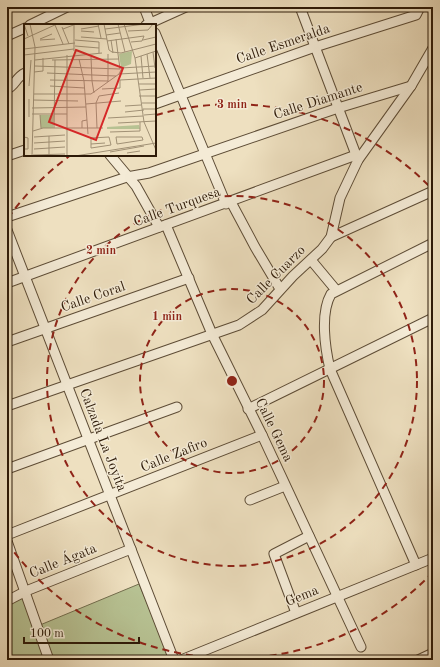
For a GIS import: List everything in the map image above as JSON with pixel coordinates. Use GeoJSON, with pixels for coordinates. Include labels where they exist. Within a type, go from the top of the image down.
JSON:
{"type":"FeatureCollection","features":[{"type":"Feature","properties":{"kind":"street"},"geometry":{"type":"LineString","coordinates":[[32,24],[67,7]]}},
{"type":"Feature","properties":{"kind":"street"},"geometry":{"type":"LineString","coordinates":[[144,7],[149,24],[186,7]]}},
{"type":"Feature","properties":{"kind":"street"},"geometry":{"type":"LineString","coordinates":[[300,7],[357,158]]}},
{"type":"Feature","properties":{"kind":"street","name":"Calle Esmeralda"},"geometry":{"type":"LineString","coordinates":[[156,104],[416,14],[420,9]]}},
{"type":"Feature","properties":{"kind":"street"},"geometry":{"type":"LineString","coordinates":[[7,36],[24,28]]}},
{"type":"Feature","properties":{"kind":"street"},"geometry":{"type":"LineString","coordinates":[[156,36],[181,94],[204,154],[228,203],[280,289]]}},
{"type":"Feature","properties":{"kind":"street"},"geometry":{"type":"LineString","coordinates":[[332,237],[340,198],[357,158],[411,86],[430,58],[433,48]]}},
{"type":"Feature","properties":{"kind":"street"},"geometry":{"type":"LineString","coordinates":[[7,89],[12,87],[20,75],[24,73]]}},
{"type":"Feature","properties":{"kind":"street","name":"Calle Diamante"},"geometry":{"type":"LineString","coordinates":[[7,217],[127,177],[149,173],[338,108],[411,86]]}},
{"type":"Feature","properties":{"kind":"street"},"geometry":{"type":"LineString","coordinates":[[7,156],[24,150]]}},
{"type":"Feature","properties":{"kind":"street","name":"Calle Gema"},"geometry":{"type":"LineString","coordinates":[[111,156],[143,197],[163,226],[189,278],[212,334],[262,435],[361,647]]}},
{"type":"Feature","properties":{"kind":"street","name":"Calle Turquesa"},"geometry":{"type":"LineString","coordinates":[[7,284],[163,226],[357,158]]}},
{"type":"Feature","properties":{"kind":"street"},"geometry":{"type":"LineString","coordinates":[[332,237],[433,191]]}},
{"type":"Feature","properties":{"kind":"street","name":"Calzada La Joyita"},"geometry":{"type":"LineString","coordinates":[[7,230],[174,660]]}},
{"type":"Feature","properties":{"kind":"street","name":"Calle Cuarzo"},"geometry":{"type":"LineString","coordinates":[[7,406],[239,325],[252,318],[268,305],[280,289],[311,260],[332,237]]}},
{"type":"Feature","properties":{"kind":"street"},"geometry":{"type":"LineString","coordinates":[[416,565],[330,369],[325,350],[326,306],[331,294],[336,290],[433,243]]}},
{"type":"Feature","properties":{"kind":"street"},"geometry":{"type":"LineString","coordinates":[[311,260],[336,290]]}},
{"type":"Feature","properties":{"kind":"street","name":"Calle Coral"},"geometry":{"type":"LineString","coordinates":[[7,342],[189,278]]}},
{"type":"Feature","properties":{"kind":"street"},"geometry":{"type":"LineString","coordinates":[[248,409],[433,318]]}},
{"type":"Feature","properties":{"kind":"street"},"geometry":{"type":"LineString","coordinates":[[7,469],[177,407]]}},
{"type":"Feature","properties":{"kind":"street","name":"Calle Zafiro"},"geometry":{"type":"LineString","coordinates":[[7,535],[262,435]]}},
{"type":"Feature","properties":{"kind":"street"},"geometry":{"type":"LineString","coordinates":[[250,500],[285,486]]}},
{"type":"Feature","properties":{"kind":"street"},"geometry":{"type":"LineString","coordinates":[[296,613],[274,554],[309,536]]}},
{"type":"Feature","properties":{"kind":"street"},"geometry":{"type":"LineString","coordinates":[[7,541],[26,591],[49,660]]}},
{"type":"Feature","properties":{"kind":"street","name":"Calle Ágata"},"geometry":{"type":"LineString","coordinates":[[7,601],[26,591],[131,548]]}},
{"type":"Feature","properties":{"kind":"street","name":"Gema"},"geometry":{"type":"LineString","coordinates":[[181,660],[433,558]]}},
{"type":"Feature","properties":{"kind":"street"},"geometry":{"type":"LineString","coordinates":[[418,660],[433,653]]}},
{"type":"Feature","properties":{"kind":"green space"},"geometry":{"type":"Polygon","coordinates":[[[139,584],[171,660],[52,660],[40,625],[139,584]]]}},
{"type":"Feature","properties":{"kind":"green space"},"geometry":{"type":"Polygon","coordinates":[[[23,597],[44,660],[7,660],[7,603],[23,597]]]}}]}
